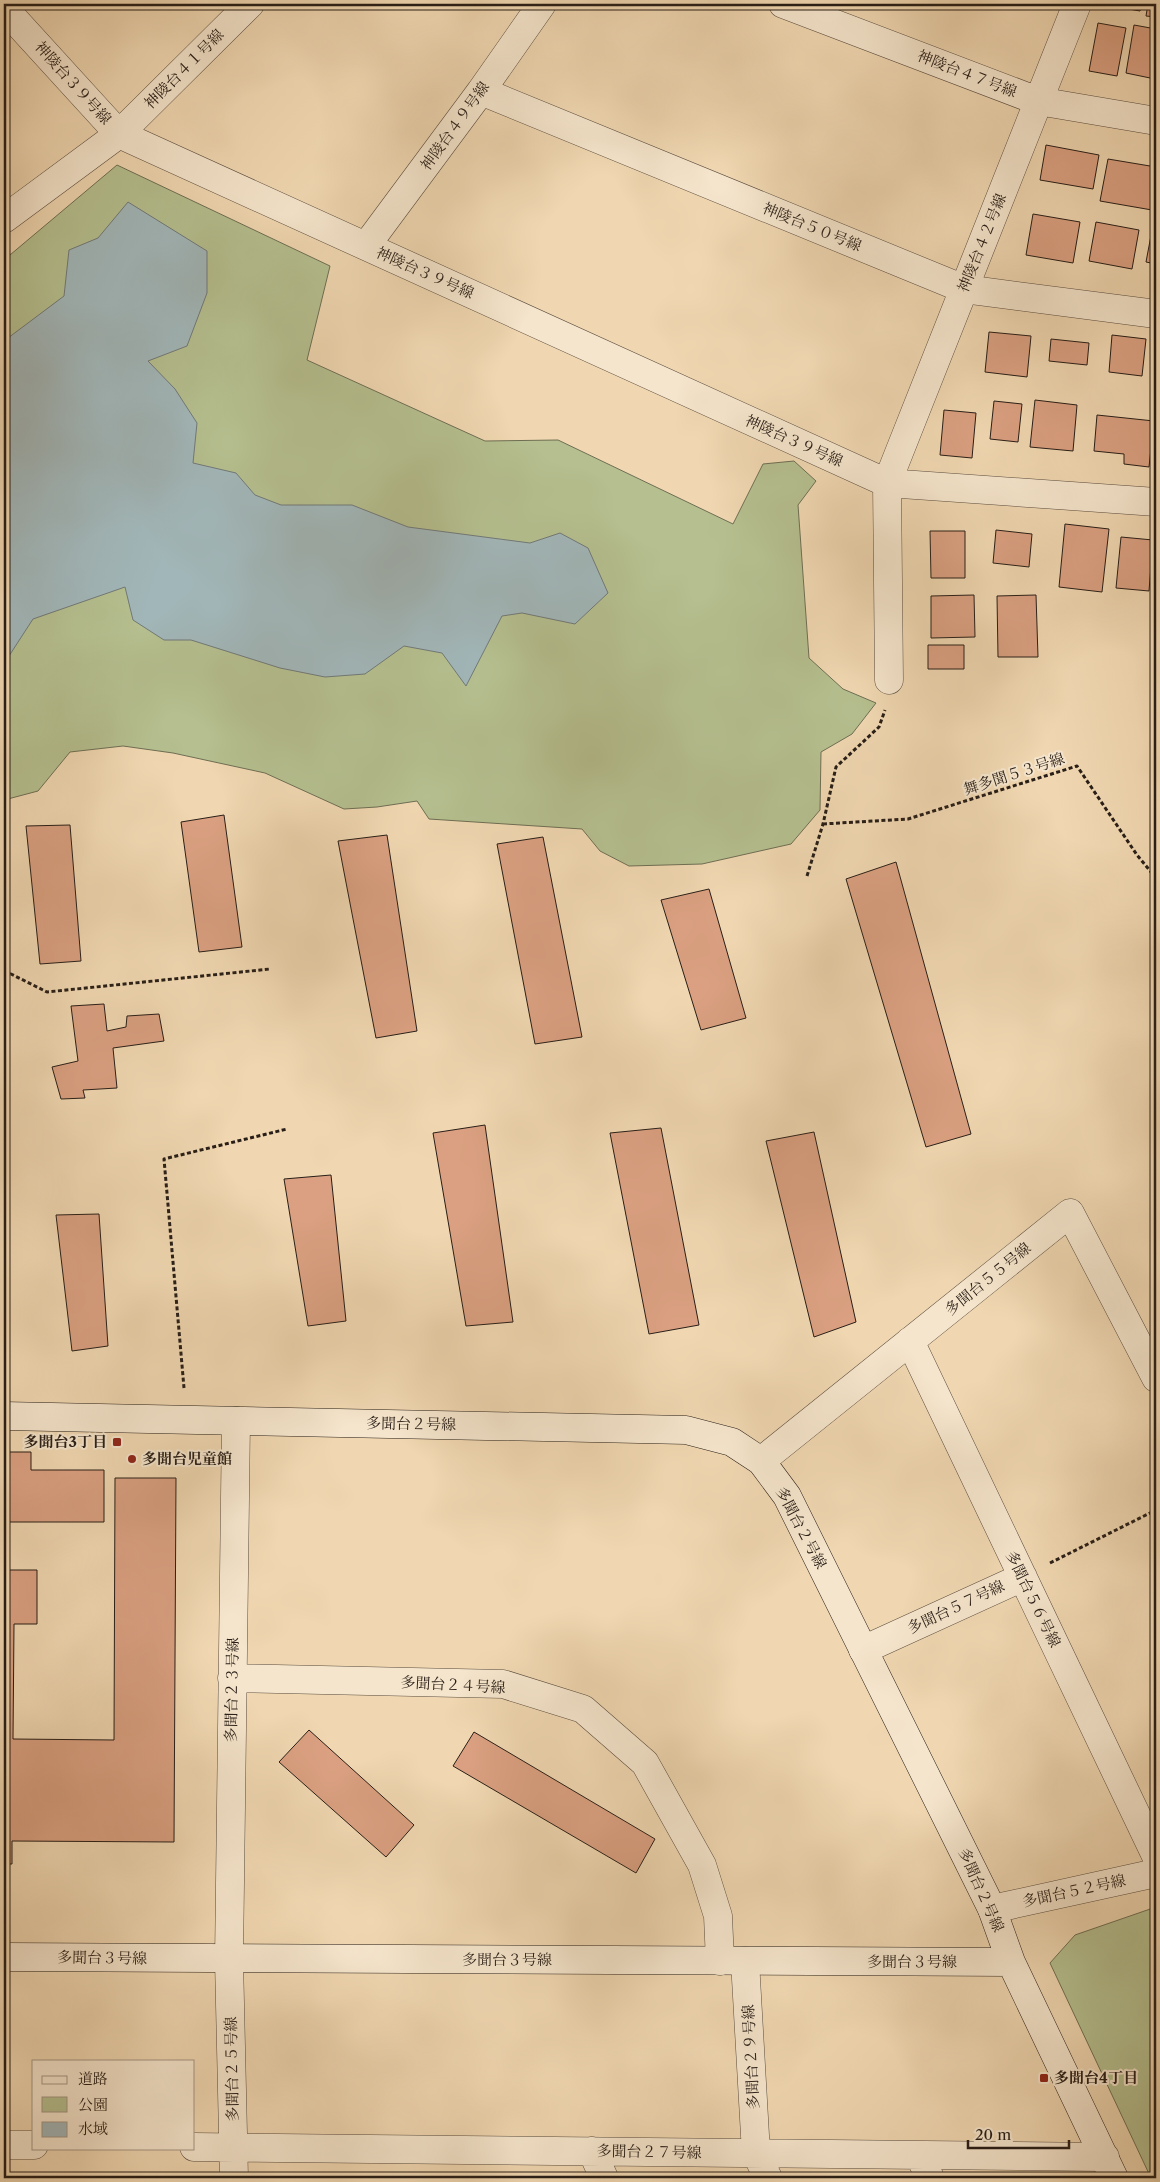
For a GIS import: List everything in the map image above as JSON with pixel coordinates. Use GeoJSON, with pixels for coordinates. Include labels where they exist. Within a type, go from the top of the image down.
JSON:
{"type":"FeatureCollection","features":[{"type":"Feature","properties":{"kind":"street","name":"神陵台４１号線"},"geometry":{"type":"LineString","coordinates":[[4,219],[119,134],[250,4]]}},
{"type":"Feature","properties":{"kind":"street","name":"神陵台４９号線"},"geometry":{"type":"LineString","coordinates":[[366,246],[481,91],[542,4]]}},
{"type":"Feature","properties":{"kind":"street","name":"神陵台４７号線"},"geometry":{"type":"LineString","coordinates":[[783,4],[1038,101],[1156,121]]}},
{"type":"Feature","properties":{"kind":"street","name":"神陵台４２号線"},"geometry":{"type":"LineString","coordinates":[[887,483],[1077,4]]}},
{"type":"Feature","properties":{"kind":"street","name":"神陵台３９号線"},"geometry":{"type":"LineString","coordinates":[[4,8],[119,134],[887,483],[1156,502]]}},
{"type":"Feature","properties":{"kind":"street","name":"神陵台５０号線"},"geometry":{"type":"LineString","coordinates":[[481,91],[964,289],[1156,314]]}},
{"type":"Feature","properties":{"kind":"street"},"geometry":{"type":"LineString","coordinates":[[887,483],[889,680]]}},
{"type":"Feature","properties":{"kind":"street","name":"多聞台５５号線"},"geometry":{"type":"LineString","coordinates":[[761,1461],[1070,1213],[1156,1378]]}},
{"type":"Feature","properties":{"kind":"street","name":"多聞台５６号線"},"geometry":{"type":"LineString","coordinates":[[910,1341],[1156,1856]]}},
{"type":"Feature","properties":{"kind":"street","name":"多聞台２号線"},"geometry":{"type":"LineString","coordinates":[[4,1416],[686,1430],[732,1442],[761,1461],[787,1496],[992,1909],[1011,1962],[1109,2168]]}},
{"type":"Feature","properties":{"kind":"street","name":"多聞台２３号線"},"geometry":{"type":"LineString","coordinates":[[229,1960],[236,1421]]}},
{"type":"Feature","properties":{"kind":"street","name":"多聞台５７号線"},"geometry":{"type":"LineString","coordinates":[[864,1650],[1022,1577]]}},
{"type":"Feature","properties":{"kind":"street","name":"多聞台２４号線"},"geometry":{"type":"LineString","coordinates":[[232,1678],[503,1684],[583,1710],[645,1762],[702,1865],[733,1961]]}},
{"type":"Feature","properties":{"kind":"street","name":"多聞台５２号線"},"geometry":{"type":"LineString","coordinates":[[992,1909],[1156,1873]]}},
{"type":"Feature","properties":{"kind":"street","name":"多聞台３号線"},"geometry":{"type":"LineString","coordinates":[[4,1957],[229,1960],[1011,1962]]}},
{"type":"Feature","properties":{"kind":"street","name":"多聞台２５号線"},"geometry":{"type":"LineString","coordinates":[[229,1960],[234,2178]]}},
{"type":"Feature","properties":{"kind":"street","name":"多聞台２９号線"},"geometry":{"type":"LineString","coordinates":[[733,1961],[756,2153]]}},
{"type":"Feature","properties":{"kind":"street"},"geometry":{"type":"LineString","coordinates":[[4,2145],[32,2145]]}},
{"type":"Feature","properties":{"kind":"street","name":"多聞台２７号線"},"geometry":{"type":"LineString","coordinates":[[195,2147],[756,2153],[925,2167],[1109,2168]]}},
{"type":"Feature","properties":{"kind":"street"},"geometry":{"type":"LineString","coordinates":[[592,2151],[604,2178]]}},
{"type":"Feature","properties":{"kind":"street"},"geometry":{"type":"LineString","coordinates":[[756,2153],[768,2178]]}},
{"type":"Feature","properties":{"kind":"path"},"geometry":{"type":"LineString","coordinates":[[807,876],[823,824],[836,767],[879,727],[889,700],[889,680]]}},
{"type":"Feature","properties":{"kind":"path","name":"舞多聞５３号線"},"geometry":{"type":"LineString","coordinates":[[823,824],[908,819],[1077,766],[1137,855],[1156,878]]}},
{"type":"Feature","properties":{"kind":"path"},"geometry":{"type":"LineString","coordinates":[[4,976],[12,974],[47,992],[270,969]]}},
{"type":"Feature","properties":{"kind":"path"},"geometry":{"type":"LineString","coordinates":[[187,1421],[164,1159],[287,1129]]}},
{"type":"Feature","properties":{"kind":"path","name":"多聞台５７号線"},"geometry":{"type":"LineString","coordinates":[[1022,1577],[1156,1510]]}},
{"type":"Feature","properties":{"kind":"green space"},"geometry":{"type":"Polygon","coordinates":[[[117,165],[330,266],[307,360],[485,441],[558,440],[733,524],[763,464],[794,461],[816,481],[798,505],[809,658],[843,689],[876,703],[852,734],[821,752],[820,810],[791,844],[702,864],[629,866],[600,851],[582,829],[429,819],[417,801],[377,807],[344,809],[265,773],[173,753],[123,746],[70,752],[38,791],[4,800],[4,260],[117,165]]]}},
{"type":"Feature","properties":{"kind":"green space"},"geometry":{"type":"Polygon","coordinates":[[[1156,1907],[1156,2178],[1151,2178],[1050,1963],[1075,1935],[1156,1907]]]}},
{"type":"Feature","properties":{"kind":"water"},"geometry":{"type":"Polygon","coordinates":[[[128,202],[207,251],[207,293],[187,346],[148,361],[175,389],[197,423],[193,463],[236,473],[255,495],[281,505],[352,505],[408,527],[530,543],[560,533],[588,548],[608,593],[575,624],[522,613],[502,616],[466,686],[442,653],[404,646],[365,674],[325,677],[280,668],[191,640],[164,640],[133,620],[125,587],[33,619],[9,656],[4,658],[4,341],[64,296],[69,250],[98,238],[128,202]]]}},
{"type":"Feature","properties":{"kind":"building"},"geometry":{"type":"Polygon","coordinates":[[[1111,4],[1142,4],[1140,11],[1111,6],[1111,4]]]}},
{"type":"Feature","properties":{"kind":"building"},"geometry":{"type":"Polygon","coordinates":[[[1148,4],[1156,4],[1156,17],[1146,16],[1148,4]]]}},
{"type":"Feature","properties":{"kind":"building"},"geometry":{"type":"Polygon","coordinates":[[[1098,23],[1126,28],[1117,76],[1089,71],[1098,23]]]}},
{"type":"Feature","properties":{"kind":"building"},"geometry":{"type":"Polygon","coordinates":[[[1134,25],[1156,29],[1155,79],[1126,73],[1134,25]]]}},
{"type":"Feature","properties":{"kind":"building"},"geometry":{"type":"Polygon","coordinates":[[[1046,145],[1099,155],[1093,189],[1040,180],[1046,145]]]}},
{"type":"Feature","properties":{"kind":"building"},"geometry":{"type":"Polygon","coordinates":[[[1108,159],[1156,167],[1156,186],[1152,210],[1100,201],[1108,159]]]}},
{"type":"Feature","properties":{"kind":"building"},"geometry":{"type":"Polygon","coordinates":[[[1033,214],[1080,222],[1073,263],[1026,255],[1033,214]]]}},
{"type":"Feature","properties":{"kind":"building"},"geometry":{"type":"Polygon","coordinates":[[[1096,222],[1139,230],[1132,269],[1089,261],[1096,222]]]}},
{"type":"Feature","properties":{"kind":"building"},"geometry":{"type":"Polygon","coordinates":[[[1153,225],[1156,226],[1156,264],[1146,262],[1153,225]]]}},
{"type":"Feature","properties":{"kind":"building"},"geometry":{"type":"Polygon","coordinates":[[[989,332],[1031,336],[1027,377],[985,372],[989,332]]]}},
{"type":"Feature","properties":{"kind":"building"},"geometry":{"type":"Polygon","coordinates":[[[1112,335],[1146,339],[1142,376],[1109,372],[1112,335]]]}},
{"type":"Feature","properties":{"kind":"building"},"geometry":{"type":"Polygon","coordinates":[[[1051,339],[1089,343],[1087,365],[1049,361],[1051,339]]]}},
{"type":"Feature","properties":{"kind":"building"},"geometry":{"type":"Polygon","coordinates":[[[1156,365],[1156,401],[1153,401],[1156,365]]]}},
{"type":"Feature","properties":{"kind":"building"},"geometry":{"type":"Polygon","coordinates":[[[1035,400],[1077,405],[1073,451],[1030,447],[1035,400]]]}},
{"type":"Feature","properties":{"kind":"building"},"geometry":{"type":"Polygon","coordinates":[[[994,401],[1022,404],[1018,442],[990,439],[994,401]]]}},
{"type":"Feature","properties":{"kind":"building"},"geometry":{"type":"Polygon","coordinates":[[[944,410],[976,413],[972,458],[940,455],[944,410]]]}},
{"type":"Feature","properties":{"kind":"building"},"geometry":{"type":"Polygon","coordinates":[[[1097,415],[1154,421],[1149,467],[1124,464],[1124,454],[1094,451],[1097,415]]]}},
{"type":"Feature","properties":{"kind":"building"},"geometry":{"type":"Polygon","coordinates":[[[1065,524],[1109,529],[1102,592],[1059,587],[1065,524]]]}},
{"type":"Feature","properties":{"kind":"building"},"geometry":{"type":"Polygon","coordinates":[[[996,530],[1032,534],[1029,567],[993,563],[996,530]]]}},
{"type":"Feature","properties":{"kind":"building"},"geometry":{"type":"Polygon","coordinates":[[[930,531],[965,531],[965,578],[931,578],[930,531]]]}},
{"type":"Feature","properties":{"kind":"building"},"geometry":{"type":"Polygon","coordinates":[[[1121,537],[1153,540],[1149,591],[1116,588],[1121,537]]]}},
{"type":"Feature","properties":{"kind":"building"},"geometry":{"type":"Polygon","coordinates":[[[974,595],[975,637],[931,638],[931,596],[974,595]]]}},
{"type":"Feature","properties":{"kind":"building"},"geometry":{"type":"Polygon","coordinates":[[[1036,595],[1038,657],[998,657],[997,596],[1036,595]]]}},
{"type":"Feature","properties":{"kind":"building"},"geometry":{"type":"Polygon","coordinates":[[[928,645],[964,645],[964,669],[928,669],[928,645]]]}},
{"type":"Feature","properties":{"kind":"building"},"geometry":{"type":"Polygon","coordinates":[[[224,815],[242,947],[199,952],[181,822],[224,815]]]}},
{"type":"Feature","properties":{"kind":"building"},"geometry":{"type":"Polygon","coordinates":[[[70,825],[81,961],[40,964],[26,826],[70,825]]]}},
{"type":"Feature","properties":{"kind":"building"},"geometry":{"type":"Polygon","coordinates":[[[387,835],[417,1031],[376,1038],[338,841],[387,835]]]}},
{"type":"Feature","properties":{"kind":"building"},"geometry":{"type":"Polygon","coordinates":[[[543,837],[582,1037],[535,1044],[497,844],[543,837]]]}},
{"type":"Feature","properties":{"kind":"building"},"geometry":{"type":"Polygon","coordinates":[[[896,862],[971,1134],[926,1147],[846,879],[896,862]]]}},
{"type":"Feature","properties":{"kind":"building"},"geometry":{"type":"Polygon","coordinates":[[[709,889],[746,1018],[701,1030],[661,900],[709,889]]]}},
{"type":"Feature","properties":{"kind":"building"},"geometry":{"type":"Polygon","coordinates":[[[104,1004],[107,1031],[126,1027],[127,1016],[159,1014],[164,1041],[113,1048],[117,1088],[83,1090],[85,1098],[61,1099],[52,1067],[78,1061],[71,1006],[104,1004]]]}},
{"type":"Feature","properties":{"kind":"building"},"geometry":{"type":"Polygon","coordinates":[[[485,1125],[513,1322],[466,1326],[433,1133],[485,1125]]]}},
{"type":"Feature","properties":{"kind":"building"},"geometry":{"type":"Polygon","coordinates":[[[661,1128],[699,1325],[649,1334],[610,1133],[661,1128]]]}},
{"type":"Feature","properties":{"kind":"building"},"geometry":{"type":"Polygon","coordinates":[[[814,1132],[856,1322],[814,1337],[766,1141],[814,1132]]]}},
{"type":"Feature","properties":{"kind":"building"},"geometry":{"type":"Polygon","coordinates":[[[331,1175],[346,1321],[308,1326],[284,1179],[331,1175]]]}},
{"type":"Feature","properties":{"kind":"building"},"geometry":{"type":"Polygon","coordinates":[[[99,1214],[108,1346],[72,1351],[56,1215],[99,1214]]]}},
{"type":"Feature","properties":{"kind":"building"},"geometry":{"type":"Polygon","coordinates":[[[4,1452],[31,1452],[31,1470],[104,1470],[104,1522],[4,1522],[4,1452]]]}},
{"type":"Feature","properties":{"kind":"building"},"geometry":{"type":"Polygon","coordinates":[[[115,1478],[176,1478],[174,1842],[12,1841],[12,1864],[4,1864],[4,1570],[37,1570],[37,1624],[14,1624],[13,1739],[114,1740],[115,1478]]]}},
{"type":"Feature","properties":{"kind":"building"},"geometry":{"type":"Polygon","coordinates":[[[309,1730],[414,1825],[386,1857],[279,1762],[309,1730]]]}},
{"type":"Feature","properties":{"kind":"building"},"geometry":{"type":"Polygon","coordinates":[[[474,1732],[655,1839],[636,1873],[453,1766],[474,1732]]]}},
{"type":"Feature","properties":{"kind":"place","name":"多聞台3丁目"},"geometry":{"type":"Point","coordinates":[117,1442]}},
{"type":"Feature","properties":{"kind":"place","name":"多聞台児童館"},"geometry":{"type":"Point","coordinates":[132,1459]}},
{"type":"Feature","properties":{"kind":"place","name":"多聞台4丁目"},"geometry":{"type":"Point","coordinates":[1044,2078]}}]}
